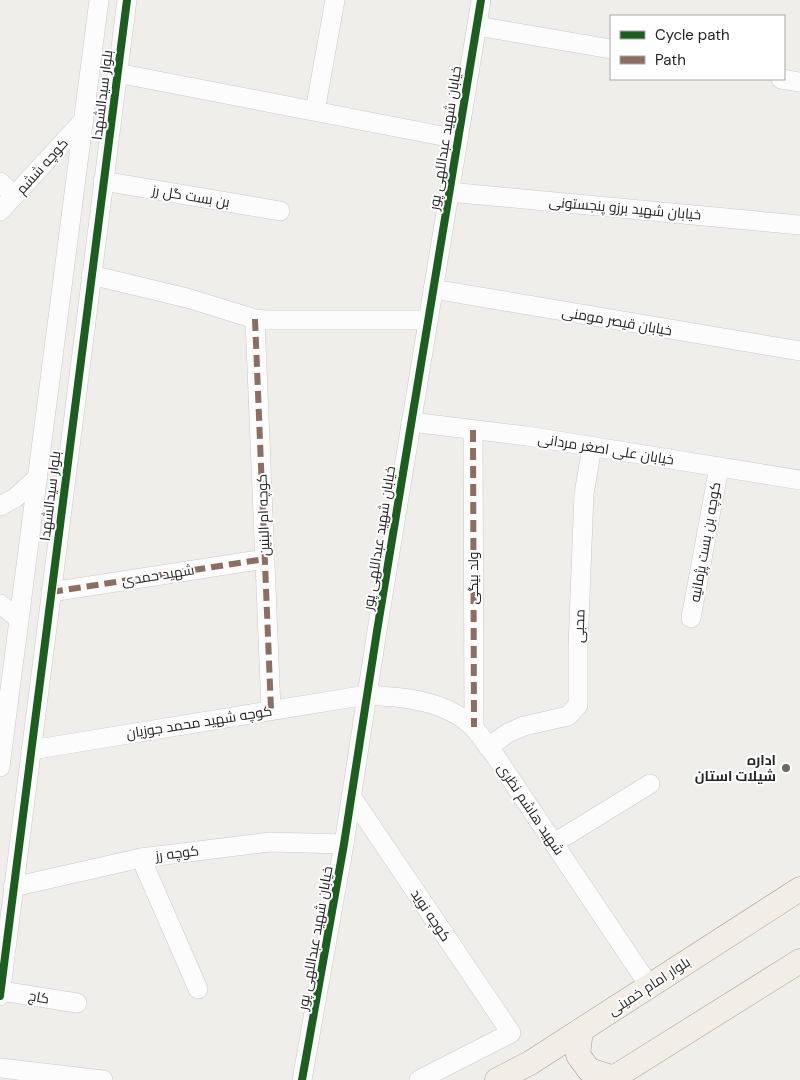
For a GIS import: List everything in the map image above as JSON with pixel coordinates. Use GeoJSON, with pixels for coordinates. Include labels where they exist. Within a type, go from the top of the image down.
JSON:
{"type":"FeatureCollection","features":[{"type":"Feature","properties":{"kind":"main road","name":"بلوار امام خمینی"},"geometry":{"type":"LineString","coordinates":[[504,1078],[650,987],[800,889]]}},
{"type":"Feature","properties":{"kind":"main road"},"geometry":{"type":"LineString","coordinates":[[581,1030],[578,1055],[589,1070],[612,1079],[800,961]]}},
{"type":"Feature","properties":{"kind":"street","name":"بلوار سیدالشهدا"},"geometry":{"type":"LineString","coordinates":[[0,766],[84,120],[96,0]]}},
{"type":"Feature","properties":{"kind":"street","name":"بلوار سیدالشهدا"},"geometry":{"type":"LineString","coordinates":[[0,996],[127,0]]}},
{"type":"Feature","properties":{"kind":"street"},"geometry":{"type":"LineString","coordinates":[[315,112],[335,0]]}},
{"type":"Feature","properties":{"kind":"street","name":"خیابان شهید عبداللهی پور"},"geometry":{"type":"LineString","coordinates":[[302,1080],[352,796],[411,422],[481,0]]}},
{"type":"Feature","properties":{"kind":"street"},"geometry":{"type":"LineString","coordinates":[[477,26],[610,49]]}},
{"type":"Feature","properties":{"kind":"street"},"geometry":{"type":"LineString","coordinates":[[117,73],[458,139]]}},
{"type":"Feature","properties":{"kind":"street"},"geometry":{"type":"LineString","coordinates":[[785,80],[800,82]]}},
{"type":"Feature","properties":{"kind":"street","name":"کوچه ششم"},"geometry":{"type":"LineString","coordinates":[[0,212],[84,120]]}},
{"type":"Feature","properties":{"kind":"street","name":"بن بست گل رز"},"geometry":{"type":"LineString","coordinates":[[103,181],[280,211]]}},
{"type":"Feature","properties":{"kind":"street"},"geometry":{"type":"LineString","coordinates":[[0,182],[14,196]]}},
{"type":"Feature","properties":{"kind":"street","name":"خیابان شهید برزو پنجستونی"},"geometry":{"type":"LineString","coordinates":[[449,192],[800,225]]}},
{"type":"Feature","properties":{"kind":"street"},"geometry":{"type":"LineString","coordinates":[[91,275],[187,298],[255,319],[428,320]]}},
{"type":"Feature","properties":{"kind":"street","name":"خیابان قیصر مومنی"},"geometry":{"type":"LineString","coordinates":[[433,289],[800,351]]}},
{"type":"Feature","properties":{"kind":"street","name":"کوچه ام البنین"},"geometry":{"type":"LineString","coordinates":[[255,319],[271,710]]}},
{"type":"Feature","properties":{"kind":"street","name":"خیابان علی اصغر مردانی"},"geometry":{"type":"LineString","coordinates":[[411,422],[592,447],[800,480]]}},
{"type":"Feature","properties":{"kind":"street","name":"ولد بیگی"},"geometry":{"type":"LineString","coordinates":[[473,430],[474,727]]}},
{"type":"Feature","properties":{"kind":"street","name":"محبی"},"geometry":{"type":"LineString","coordinates":[[488,747],[508,733],[524,726],[568,716],[578,705],[578,647],[584,494],[592,447]]}},
{"type":"Feature","properties":{"kind":"street","name":"کوچه بن بست پژمانیه"},"geometry":{"type":"LineString","coordinates":[[691,618],[719,467]]}},
{"type":"Feature","properties":{"kind":"street"},"geometry":{"type":"LineString","coordinates":[[0,506],[15,498],[38,477]]}},
{"type":"Feature","properties":{"kind":"street"},"geometry":{"type":"LineString","coordinates":[[27,555],[42,546],[49,549],[55,555]]}},
{"type":"Feature","properties":{"kind":"street","name":"شهید حمدی"},"geometry":{"type":"LineString","coordinates":[[51,592],[265,559]]}},
{"type":"Feature","properties":{"kind":"street"},"geometry":{"type":"LineString","coordinates":[[0,604],[19,619]]}},
{"type":"Feature","properties":{"kind":"street","name":"کوچه شهید محمد جوزیان"},"geometry":{"type":"LineString","coordinates":[[31,750],[367,695]]}},
{"type":"Feature","properties":{"kind":"street","name":"شهید هاشم نظری"},"geometry":{"type":"LineString","coordinates":[[367,695],[402,697],[440,706],[461,717],[474,727],[650,987]]}},
{"type":"Feature","properties":{"kind":"street"},"geometry":{"type":"LineString","coordinates":[[554,843],[650,784]]}},
{"type":"Feature","properties":{"kind":"street","name":"کوچه نوید"},"geometry":{"type":"LineString","coordinates":[[352,796],[511,1033],[419,1080]]}},
{"type":"Feature","properties":{"kind":"street","name":"کوچه رز"},"geometry":{"type":"LineString","coordinates":[[14,886],[141,858],[270,842],[344,844]]}},
{"type":"Feature","properties":{"kind":"street"},"geometry":{"type":"LineString","coordinates":[[141,858],[198,988]]}},
{"type":"Feature","properties":{"kind":"street","name":"کاج"},"geometry":{"type":"LineString","coordinates":[[1,990],[77,1003]]}},
{"type":"Feature","properties":{"kind":"street"},"geometry":{"type":"LineString","coordinates":[[0,1068],[103,1080]]}},
{"type":"Feature","properties":{"kind":"marked path"},"geometry":{"type":"LineString","coordinates":[[255,319],[271,710]]}},
{"type":"Feature","properties":{"kind":"marked path"},"geometry":{"type":"LineString","coordinates":[[473,430],[474,727]]}},
{"type":"Feature","properties":{"kind":"marked path"},"geometry":{"type":"LineString","coordinates":[[51,592],[265,559]]}},
{"type":"Feature","properties":{"kind":"cycle path"},"geometry":{"type":"LineString","coordinates":[[0,996],[127,0]]}},
{"type":"Feature","properties":{"kind":"cycle path"},"geometry":{"type":"LineString","coordinates":[[302,1080],[344,844],[377,631],[481,0]]}},
{"type":"Feature","properties":{"kind":"place","name":"اداره شیلات استان"},"geometry":{"type":"Point","coordinates":[786,768]}}]}
